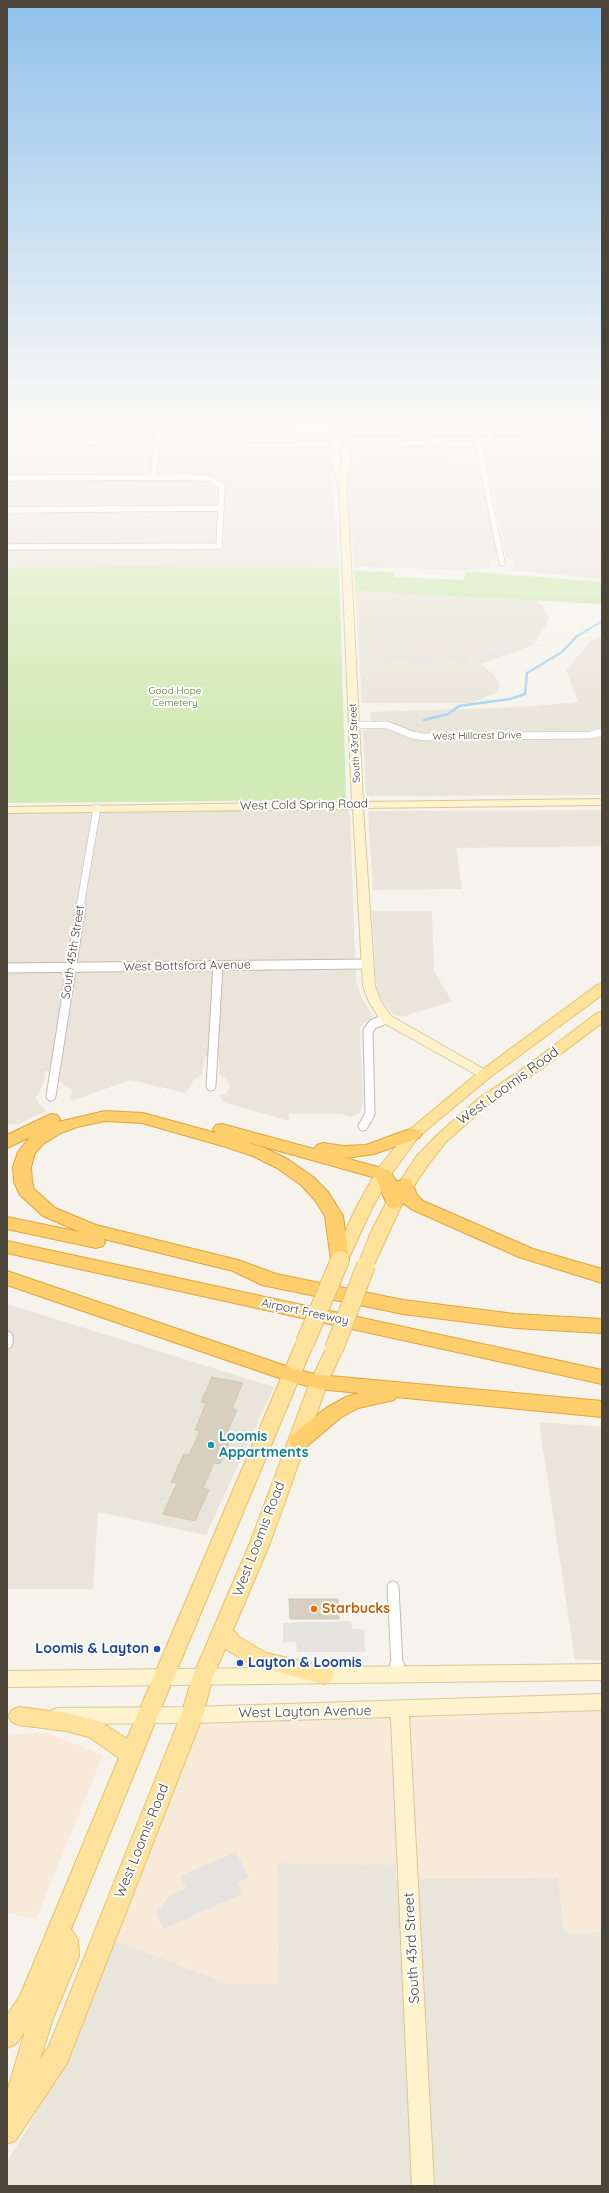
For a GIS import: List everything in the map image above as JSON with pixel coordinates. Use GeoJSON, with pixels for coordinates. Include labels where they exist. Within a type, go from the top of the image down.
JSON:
{"type":"FeatureCollection","features":[{"type":"Feature","properties":{"kind":"highway"},"geometry":{"type":"LineString","coordinates":[[7,1142],[55,1117],[88,1109],[104,1107],[138,1109],[168,1114],[383,1174],[389,1184],[394,1203]]}},
{"type":"Feature","properties":{"kind":"highway"},"geometry":{"type":"LineString","coordinates":[[272,1280],[238,1266],[91,1230],[49,1212],[26,1191],[22,1182],[22,1167],[27,1152],[37,1140],[55,1129],[89,1118],[105,1116],[149,1120],[259,1152],[296,1172],[322,1196],[334,1216],[340,1260]]}},
{"type":"Feature","properties":{"kind":"highway"},"geometry":{"type":"LineString","coordinates":[[258,1138],[344,1152],[380,1147],[414,1134]]}},
{"type":"Feature","properties":{"kind":"highway"},"geometry":{"type":"LineString","coordinates":[[405,1184],[409,1198],[417,1205],[526,1253],[551,1262],[602,1276]]}},
{"type":"Feature","properties":{"kind":"highway","name":"Airport Freeway"},"geometry":{"type":"LineString","coordinates":[[7,1223],[403,1307],[515,1321],[602,1326]]}},
{"type":"Feature","properties":{"kind":"highway","name":"Airport Freeway"},"geometry":{"type":"LineString","coordinates":[[7,1247],[602,1377]]}},
{"type":"Feature","properties":{"kind":"highway"},"geometry":{"type":"LineString","coordinates":[[7,1278],[292,1375],[319,1382],[602,1409]]}},
{"type":"Feature","properties":{"kind":"highway"},"geometry":{"type":"LineString","coordinates":[[299,1441],[334,1413],[353,1402],[377,1396],[414,1392]]}},
{"type":"Feature","properties":{"kind":"main road","name":"South 43rd Street"},"geometry":{"type":"LineString","coordinates":[[345,523],[366,964],[369,986],[375,1002],[386,1019],[484,1075]]}},
{"type":"Feature","properties":{"kind":"main road","name":"West Cold Spring Road"},"geometry":{"type":"LineString","coordinates":[[7,810],[602,802]]}},
{"type":"Feature","properties":{"kind":"main road","name":"West Loomis Road"},"geometry":{"type":"LineString","coordinates":[[7,2036],[29,2004],[163,1676],[340,1260],[364,1208],[383,1174],[414,1134],[484,1075],[602,988]]}},
{"type":"Feature","properties":{"kind":"main road","name":"West Loomis Road"},"geometry":{"type":"LineString","coordinates":[[10,2127],[58,2054],[192,1714],[203,1676],[260,1543],[299,1441],[319,1382],[334,1349],[379,1232],[394,1203],[405,1184],[428,1154],[468,1114],[506,1085],[536,1066],[602,1016]]}},
{"type":"Feature","properties":{"kind":"main road"},"geometry":{"type":"LineString","coordinates":[[506,1085],[504,1080],[510,1067],[530,1041]]}},
{"type":"Feature","properties":{"kind":"main road"},"geometry":{"type":"LineString","coordinates":[[468,1114],[488,1086],[484,1075]]}},
{"type":"Feature","properties":{"kind":"main road"},"geometry":{"type":"LineString","coordinates":[[222,1632],[232,1643],[261,1660],[324,1675]]}},
{"type":"Feature","properties":{"kind":"main road"},"geometry":{"type":"LineString","coordinates":[[7,1679],[602,1672]]}},
{"type":"Feature","properties":{"kind":"main road","name":"West Layton Avenue"},"geometry":{"type":"LineString","coordinates":[[13,1716],[192,1714],[602,1702]]}},
{"type":"Feature","properties":{"kind":"main road","name":"South 43rd Street"},"geometry":{"type":"LineString","coordinates":[[400,1709],[423,2186]]}},
{"type":"Feature","properties":{"kind":"main road"},"geometry":{"type":"LineString","coordinates":[[13,1716],[66,1722],[94,1729],[111,1739],[131,1755]]}},
{"type":"Feature","properties":{"kind":"main road"},"geometry":{"type":"LineString","coordinates":[[10,2127],[25,2068],[41,2018],[66,1956],[66,1940],[59,1931]]}},
{"type":"Feature","properties":{"kind":"street"},"geometry":{"type":"LineString","coordinates":[[7,547],[219,546],[220,523]]}},
{"type":"Feature","properties":{"kind":"street"},"geometry":{"type":"LineString","coordinates":[[494,523],[502,563]]}},
{"type":"Feature","properties":{"kind":"street","name":"West Hillcrest Drive"},"geometry":{"type":"LineString","coordinates":[[354,724],[387,725],[412,735],[424,737],[591,735],[602,732]]}},
{"type":"Feature","properties":{"kind":"street","name":"South 45th Street"},"geometry":{"type":"LineString","coordinates":[[51,1096],[70,968],[98,808]]}},
{"type":"Feature","properties":{"kind":"street","name":"West Bottsford Avenue"},"geometry":{"type":"LineString","coordinates":[[7,968],[366,964]]}},
{"type":"Feature","properties":{"kind":"street"},"geometry":{"type":"LineString","coordinates":[[210,1086],[218,966]]}},
{"type":"Feature","properties":{"kind":"street"},"geometry":{"type":"LineString","coordinates":[[363,1126],[370,1114],[368,1031],[373,1024],[386,1019]]}},
{"type":"Feature","properties":{"kind":"street"},"geometry":{"type":"LineString","coordinates":[[7,1337],[7,1343]]}},
{"type":"Feature","properties":{"kind":"street"},"geometry":{"type":"LineString","coordinates":[[393,1587],[398,1675]]}},
{"type":"Feature","properties":{"kind":"shaded area"},"geometry":{"type":"Polygon","coordinates":[[[7,523],[335,523],[339,568],[7,568],[7,523]]]}},
{"type":"Feature","properties":{"kind":"shaded area"},"geometry":{"type":"Polygon","coordinates":[[[351,523],[490,523],[497,557],[488,563],[491,567],[465,570],[354,567],[351,523]]]}},
{"type":"Feature","properties":{"kind":"shaded area"},"geometry":{"type":"Polygon","coordinates":[[[499,523],[602,523],[602,579],[510,570],[515,566],[515,562],[506,557],[499,523]]]}},
{"type":"Feature","properties":{"kind":"shaded area"},"geometry":{"type":"Polygon","coordinates":[[[355,591],[535,599],[542,605],[549,619],[534,645],[481,664],[494,675],[499,684],[498,692],[472,703],[362,703],[355,591]]]}},
{"type":"Feature","properties":{"kind":"shaded area"},"geometry":{"type":"Polygon","coordinates":[[[602,636],[602,795],[366,796],[363,731],[371,727],[370,712],[522,707],[578,702],[566,670],[591,641],[602,636]]]}},
{"type":"Feature","properties":{"kind":"shaded area"},"geometry":{"type":"Polygon","coordinates":[[[496,645],[507,650],[492,659],[480,655],[496,645]]]}},
{"type":"Feature","properties":{"kind":"shaded area"},"geometry":{"type":"Polygon","coordinates":[[[379,654],[423,654],[425,657],[432,657],[438,660],[438,664],[409,664],[409,661],[392,661],[392,664],[379,664],[379,654]]]}},
{"type":"Feature","properties":{"kind":"shaded area"},"geometry":{"type":"Polygon","coordinates":[[[446,654],[468,655],[469,663],[455,664],[455,660],[446,660],[446,654]]]}},
{"type":"Feature","properties":{"kind":"shaded area"},"geometry":{"type":"Polygon","coordinates":[[[347,810],[350,815],[356,981],[362,998],[373,1016],[360,1027],[363,1103],[360,1113],[350,1117],[340,1114],[289,1114],[289,1121],[226,1103],[219,1096],[227,1093],[230,1086],[227,1080],[219,1074],[219,1057],[205,1056],[202,1074],[193,1081],[186,1093],[130,1080],[74,1100],[70,1099],[73,1091],[57,1080],[59,1071],[46,1071],[44,1083],[36,1097],[37,1102],[47,1111],[18,1124],[7,1124],[7,812],[347,810]]]}},
{"type":"Feature","properties":{"kind":"shaded area"},"geometry":{"type":"Polygon","coordinates":[[[602,810],[602,846],[456,848],[462,889],[373,890],[368,811],[602,810]]]}},
{"type":"Feature","properties":{"kind":"shaded area"},"geometry":{"type":"Polygon","coordinates":[[[372,911],[432,911],[434,972],[452,1001],[402,1017],[392,1013],[381,1000],[376,983],[372,911]]]}},
{"type":"Feature","properties":{"kind":"shaded area"},"geometry":{"type":"Polygon","coordinates":[[[7,1304],[274,1387],[206,1535],[98,1512],[93,1589],[7,1589],[7,1304]]]}},
{"type":"Feature","properties":{"kind":"shaded area"},"geometry":{"type":"Polygon","coordinates":[[[539,1422],[602,1427],[602,1660],[575,1660],[539,1422]]]}},
{"type":"Feature","properties":{"kind":"shaded area"},"geometry":{"type":"Polygon","coordinates":[[[351,1621],[352,1629],[364,1629],[365,1652],[297,1652],[296,1642],[283,1643],[283,1623],[351,1621]]]}},
{"type":"Feature","properties":{"kind":"shaded area"},"geometry":{"type":"Polygon","coordinates":[[[602,1702],[602,1932],[565,1933],[558,1878],[409,1879],[408,1865],[277,1863],[278,1984],[229,1984],[115,1940],[192,1715],[602,1702]]]}},
{"type":"Feature","properties":{"kind":"shaded area"},"geometry":{"type":"Polygon","coordinates":[[[47,1733],[103,1755],[36,1919],[7,1912],[7,1734],[47,1733]]]}},
{"type":"Feature","properties":{"kind":"shaded area"},"geometry":{"type":"Polygon","coordinates":[[[236,1852],[249,1878],[237,1882],[242,1894],[163,1929],[156,1913],[169,1896],[186,1888],[180,1876],[236,1852]]]}},
{"type":"Feature","properties":{"kind":"shaded area"},"geometry":{"type":"Polygon","coordinates":[[[277,1863],[396,1864],[396,1879],[558,1878],[565,1933],[602,1932],[602,2186],[7,2186],[7,2161],[26,2131],[52,2082],[115,1940],[229,1984],[278,1984],[277,1863]]]}},
{"type":"Feature","properties":{"kind":"green space","name":"Good Hope Cemetery"},"geometry":{"type":"Polygon","coordinates":[[[7,568],[339,568],[346,800],[7,803],[7,568]]]}},
{"type":"Feature","properties":{"kind":"green space"},"geometry":{"type":"Polygon","coordinates":[[[354,571],[394,572],[394,577],[464,580],[465,571],[602,582],[602,604],[355,591],[354,571]]]}},
{"type":"Feature","properties":{"kind":"building","name":"Loomis Appartments"},"geometry":{"type":"Polygon","coordinates":[[[212,1377],[243,1383],[232,1408],[237,1410],[226,1435],[232,1436],[220,1464],[214,1463],[203,1488],[209,1490],[195,1521],[163,1514],[177,1483],[171,1482],[184,1454],[189,1455],[200,1431],[195,1430],[206,1403],[201,1402],[212,1377]]]}},
{"type":"Feature","properties":{"kind":"building","name":"Starbucks"},"geometry":{"type":"Polygon","coordinates":[[[289,1599],[338,1599],[339,1619],[290,1619],[289,1599]]]}},
{"type":"Feature","properties":{"kind":"waterway"},"geometry":{"type":"LineString","coordinates":[[576,637],[602,621]]}},
{"type":"Feature","properties":{"kind":"waterway"},"geometry":{"type":"LineString","coordinates":[[424,720],[448,714],[459,706],[510,699],[525,694],[527,673],[562,652],[576,637]]}},
{"type":"Feature","properties":{"kind":"place","name":"Loomis Appartments"},"geometry":{"type":"Point","coordinates":[211,1445]}},
{"type":"Feature","properties":{"kind":"place","name":"Starbucks"},"geometry":{"type":"Point","coordinates":[314,1609]}},
{"type":"Feature","properties":{"kind":"place","name":"Loomis & Layton"},"geometry":{"type":"Point","coordinates":[157,1649]}},
{"type":"Feature","properties":{"kind":"place","name":"Layton & Loomis"},"geometry":{"type":"Point","coordinates":[240,1663]}}]}
